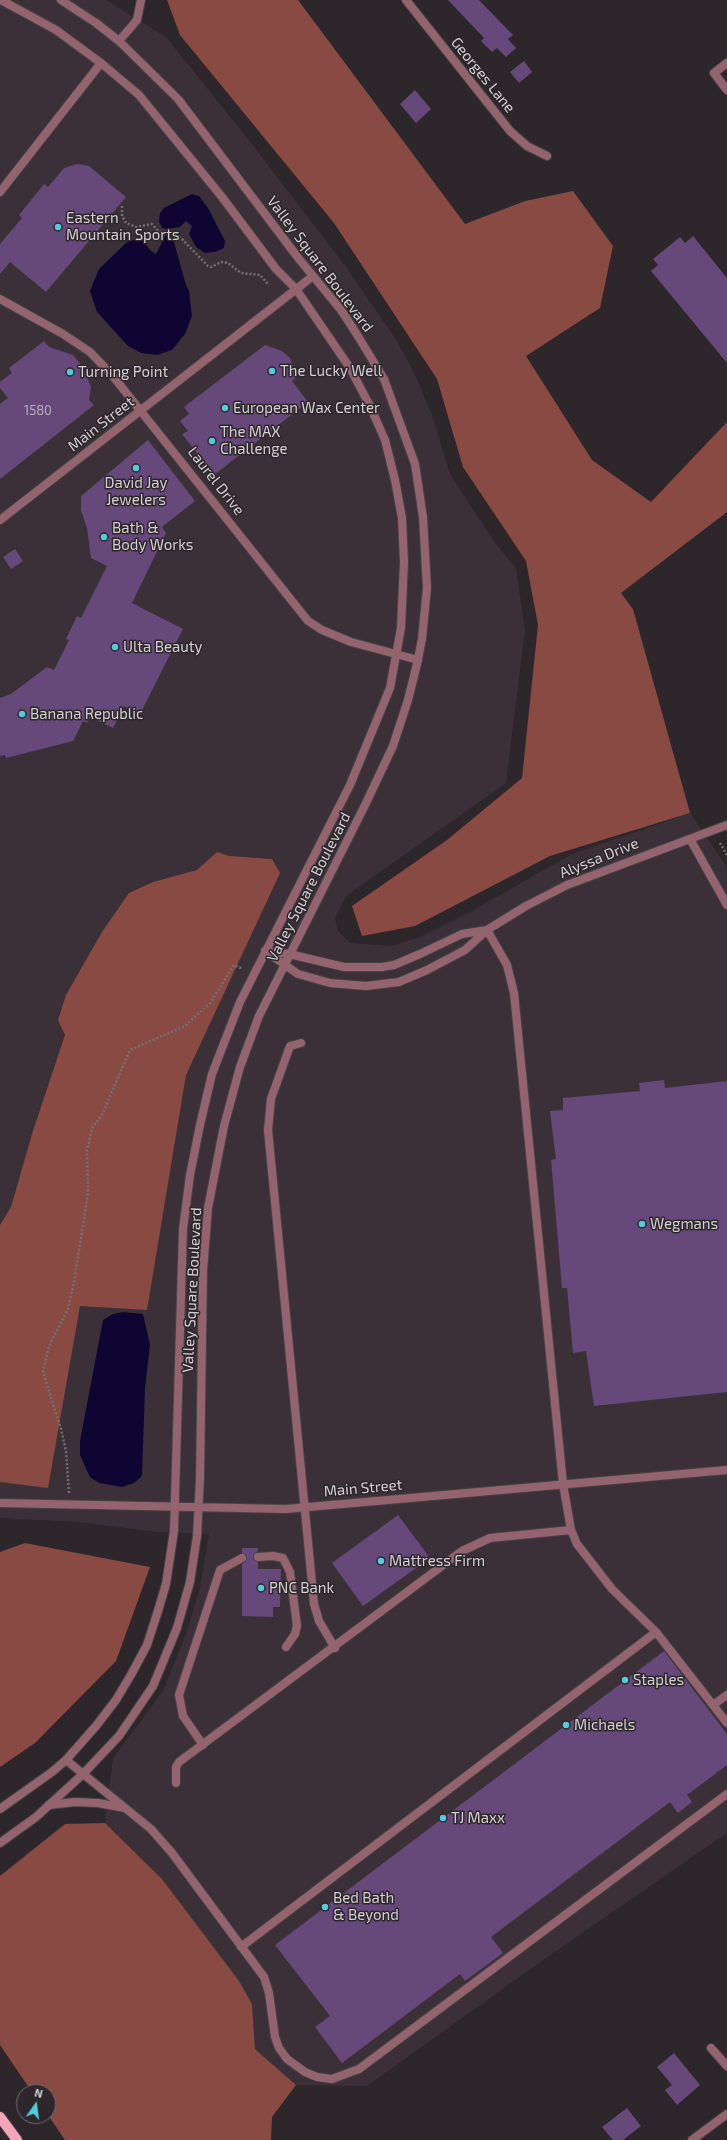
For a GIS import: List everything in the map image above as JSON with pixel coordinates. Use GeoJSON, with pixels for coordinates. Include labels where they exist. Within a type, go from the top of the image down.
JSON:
{"type":"FeatureCollection","features":[{"type":"Feature","properties":{"kind":"main road"},"geometry":{"type":"LineString","coordinates":[[0,2117],[17,2140]]}},
{"type":"Feature","properties":{"kind":"street","name":"Valley Square Boulevard"},"geometry":{"type":"LineString","coordinates":[[0,1809],[66,1760],[96,1726],[116,1700],[147,1645],[166,1584],[174,1531],[181,1261],[190,1175],[212,1074],[240,1002],[350,785],[390,688],[397,655],[402,614],[404,554],[402,518],[395,480],[385,440],[370,406],[350,368],[296,290],[276,268],[222,197],[139,95],[101,63],[56,30],[1,0]]}},
{"type":"Feature","properties":{"kind":"street","name":"Valley Square Boulevard"},"geometry":{"type":"LineString","coordinates":[[0,1843],[49,1805],[83,1774],[119,1736],[153,1686],[166,1659],[177,1628],[190,1582],[197,1536],[204,1271],[208,1208],[224,1126],[240,1067],[259,1016],[393,746],[406,707],[418,660],[424,624],[427,567],[420,488],[415,464],[384,379],[341,310],[313,276],[178,99],[142,61],[119,41],[96,23],[61,0]]}},
{"type":"Feature","properties":{"kind":"street"},"geometry":{"type":"LineString","coordinates":[[119,41],[137,20],[141,0]]}},
{"type":"Feature","properties":{"kind":"street","name":"Georges Lane"},"geometry":{"type":"LineString","coordinates":[[406,0],[510,131],[527,146],[547,156]]}},
{"type":"Feature","properties":{"kind":"street"},"geometry":{"type":"LineString","coordinates":[[0,192],[101,63]]}},
{"type":"Feature","properties":{"kind":"street"},"geometry":{"type":"LineString","coordinates":[[727,63],[714,73],[727,90]]}},
{"type":"Feature","properties":{"kind":"street","name":"Main Street"},"geometry":{"type":"LineString","coordinates":[[0,520],[313,276]]}},
{"type":"Feature","properties":{"kind":"street","name":"Laurel Drive"},"geometry":{"type":"LineString","coordinates":[[0,299],[63,334],[90,352],[142,410],[308,621],[339,638],[418,660]]}},
{"type":"Feature","properties":{"kind":"street","name":"Alyssa Drive"},"geometry":{"type":"LineString","coordinates":[[265,951],[284,966],[298,974],[330,983],[366,986],[399,982],[427,970],[465,950],[487,930],[526,906],[567,885],[659,849],[690,840],[727,825]]}},
{"type":"Feature","properties":{"kind":"street"},"geometry":{"type":"LineString","coordinates":[[690,840],[727,905]]}},
{"type":"Feature","properties":{"kind":"street"},"geometry":{"type":"LineString","coordinates":[[487,930],[507,965],[514,993],[564,1484],[571,1530],[577,1544],[612,1589],[656,1632],[727,1723]]}},
{"type":"Feature","properties":{"kind":"street","name":"Alyssa Drive"},"geometry":{"type":"LineString","coordinates":[[265,951],[289,954],[344,967],[382,967],[394,965],[462,934],[487,930]]}},
{"type":"Feature","properties":{"kind":"street"},"geometry":{"type":"LineString","coordinates":[[301,1043],[290,1046],[271,1099],[268,1120],[304,1507],[316,1612],[335,1648]]}},
{"type":"Feature","properties":{"kind":"street","name":"Main Street"},"geometry":{"type":"LineString","coordinates":[[0,1503],[286,1509],[727,1470]]}},
{"type":"Feature","properties":{"kind":"street"},"geometry":{"type":"LineString","coordinates":[[176,1784],[176,1767],[179,1762],[335,1648],[462,1551],[490,1538],[571,1530]]}},
{"type":"Feature","properties":{"kind":"street"},"geometry":{"type":"LineString","coordinates":[[258,1557],[273,1556],[283,1558],[290,1572],[297,1626],[295,1634],[286,1648]]}},
{"type":"Feature","properties":{"kind":"street"},"geometry":{"type":"LineString","coordinates":[[203,1745],[183,1716],[179,1695],[220,1570],[242,1558]]}},
{"type":"Feature","properties":{"kind":"street"},"geometry":{"type":"LineString","coordinates":[[241,1947],[656,1632]]}},
{"type":"Feature","properties":{"kind":"street"},"geometry":{"type":"LineString","coordinates":[[713,1705],[727,1695]]}},
{"type":"Feature","properties":{"kind":"street"},"geometry":{"type":"LineString","coordinates":[[66,1760],[151,1829],[172,1853],[264,1977],[269,1993],[275,2037],[279,2048],[286,2059],[296,2067],[317,2078],[332,2079],[359,2069],[727,1794]]}},
{"type":"Feature","properties":{"kind":"street"},"geometry":{"type":"LineString","coordinates":[[49,1805],[75,1802],[98,1803],[128,1809]]}},
{"type":"Feature","properties":{"kind":"street"},"geometry":{"type":"LineString","coordinates":[[711,2048],[727,2066]]}},
{"type":"Feature","properties":{"kind":"street"},"geometry":{"type":"LineString","coordinates":[[692,2140],[727,2114]]}},
{"type":"Feature","properties":{"kind":"path"},"geometry":{"type":"LineString","coordinates":[[122,206],[122,216],[126,223],[136,227],[152,224],[158,231],[175,234],[181,238],[208,266],[212,267],[221,262],[228,263],[241,273],[260,275],[269,285]]}},
{"type":"Feature","properties":{"kind":"path"},"geometry":{"type":"LineString","coordinates":[[720,843],[727,855]]}},
{"type":"Feature","properties":{"kind":"path"},"geometry":{"type":"LineString","coordinates":[[69,1505],[66,1451],[61,1429],[43,1372],[49,1346],[68,1309],[74,1282],[88,1193],[87,1150],[92,1128],[102,1115],[130,1050],[185,1026],[210,1003],[234,965],[243,969]]}},
{"type":"Feature","properties":{"kind":"shaded area"},"geometry":{"type":"Polygon","coordinates":[[[0,0],[106,0],[166,37],[248,139],[346,267],[395,338],[414,372],[433,418],[450,474],[495,543],[516,568],[525,630],[506,783],[346,896],[335,918],[338,931],[350,943],[391,946],[420,937],[470,912],[572,854],[690,813],[727,867],[727,1833],[546,1958],[367,2086],[296,2085],[255,2049],[252,2004],[162,1879],[105,1823],[113,1758],[163,1691],[187,1631],[200,1588],[209,1534],[158,1532],[79,1522],[0,1518],[0,0]]]}},
{"type":"Feature","properties":{"kind":"shaded area"},"geometry":{"type":"Polygon","coordinates":[[[167,0],[298,0],[465,224],[525,201],[573,191],[613,246],[600,308],[526,356],[592,460],[651,502],[727,422],[727,512],[621,593],[633,609],[690,813],[550,856],[415,926],[362,936],[352,906],[447,840],[522,778],[538,625],[526,561],[463,467],[437,379],[334,223],[180,35],[167,0]]]}},
{"type":"Feature","properties":{"kind":"shaded area"},"geometry":{"type":"Polygon","coordinates":[[[192,194],[199,196],[208,208],[225,241],[224,248],[215,252],[205,253],[196,247],[189,234],[192,226],[186,221],[180,227],[167,229],[162,228],[159,221],[160,213],[164,208],[192,194]]]}},
{"type":"Feature","properties":{"kind":"shaded area"},"geometry":{"type":"Polygon","coordinates":[[[165,236],[172,238],[174,242],[189,291],[192,316],[185,334],[172,350],[157,355],[141,353],[128,346],[97,312],[90,291],[99,269],[127,242],[141,238],[151,251],[156,254],[165,236]]]}},
{"type":"Feature","properties":{"kind":"shaded area"},"geometry":{"type":"Polygon","coordinates":[[[217,852],[229,856],[272,859],[280,873],[186,1075],[147,1310],[80,1306],[48,1488],[0,1482],[0,1225],[11,1207],[32,1134],[65,1035],[58,1020],[66,995],[102,932],[129,893],[153,882],[197,870],[217,852]]]}},
{"type":"Feature","properties":{"kind":"shaded area"},"geometry":{"type":"Polygon","coordinates":[[[123,1312],[143,1314],[150,1345],[145,1388],[142,1476],[134,1483],[122,1487],[99,1483],[90,1477],[80,1455],[80,1441],[103,1320],[113,1314],[123,1312]]]}},
{"type":"Feature","properties":{"kind":"shaded area"},"geometry":{"type":"Polygon","coordinates":[[[25,1543],[150,1567],[116,1661],[35,1743],[0,1767],[0,1552],[25,1543]]]}},
{"type":"Feature","properties":{"kind":"shaded area"},"geometry":{"type":"Polygon","coordinates":[[[105,1823],[162,1879],[239,1981],[252,2004],[255,2049],[296,2085],[272,2117],[271,2140],[65,2140],[54,2124],[56,2124],[56,2084],[27,2084],[0,2045],[0,1876],[65,1824],[105,1823]]]}},
{"type":"Feature","properties":{"kind":"building"},"geometry":{"type":"Polygon","coordinates":[[[448,0],[479,0],[513,35],[508,39],[516,48],[506,57],[497,48],[492,52],[481,41],[484,38],[448,0]]]}},
{"type":"Feature","properties":{"kind":"building"},"geometry":{"type":"Polygon","coordinates":[[[524,61],[532,72],[519,83],[510,72],[524,61]]]}},
{"type":"Feature","properties":{"kind":"building"},"geometry":{"type":"Polygon","coordinates":[[[415,90],[431,109],[416,123],[400,104],[415,90]]]}},
{"type":"Feature","properties":{"kind":"building","name":"Eastern Mountain Sports"},"geometry":{"type":"Polygon","coordinates":[[[77,164],[89,166],[126,197],[46,292],[10,262],[0,274],[0,244],[22,218],[19,215],[44,184],[48,187],[64,168],[77,164]]]}},
{"type":"Feature","properties":{"kind":"building"},"geometry":{"type":"Polygon","coordinates":[[[693,236],[727,278],[727,363],[651,271],[658,265],[653,259],[680,237],[685,243],[693,236]]]}},
{"type":"Feature","properties":{"kind":"building"},"geometry":{"type":"Polygon","coordinates":[[[44,341],[49,347],[73,355],[83,367],[91,387],[89,400],[94,405],[0,479],[0,404],[8,398],[0,388],[0,382],[12,373],[9,368],[44,341]]]}},
{"type":"Feature","properties":{"kind":"building"},"geometry":{"type":"Polygon","coordinates":[[[265,345],[282,351],[290,358],[297,377],[292,381],[308,402],[214,475],[182,434],[188,431],[180,421],[189,414],[184,407],[265,345]]]}},
{"type":"Feature","properties":{"kind":"building"},"geometry":{"type":"Polygon","coordinates":[[[148,440],[195,501],[162,527],[166,533],[132,603],[183,629],[140,714],[124,706],[113,728],[90,717],[87,723],[83,721],[73,741],[6,758],[5,755],[0,756],[0,698],[11,694],[47,667],[54,670],[69,640],[66,639],[77,616],[81,618],[107,566],[91,558],[87,528],[81,510],[81,496],[148,440]]]}},
{"type":"Feature","properties":{"kind":"building"},"geometry":{"type":"Polygon","coordinates":[[[15,549],[23,561],[11,569],[3,557],[15,549]]]}},
{"type":"Feature","properties":{"kind":"building","name":"Wegmans"},"geometry":{"type":"Polygon","coordinates":[[[664,1080],[665,1088],[727,1081],[727,1392],[594,1406],[586,1351],[573,1353],[567,1288],[562,1288],[551,1160],[556,1159],[550,1111],[563,1110],[563,1098],[640,1091],[639,1083],[664,1080]]]}},
{"type":"Feature","properties":{"kind":"building","name":"Mattress Firm"},"geometry":{"type":"Polygon","coordinates":[[[398,1515],[430,1558],[363,1606],[332,1563],[398,1515]]]}},
{"type":"Feature","properties":{"kind":"building","name":"PNC Bank"},"geometry":{"type":"Polygon","coordinates":[[[242,1548],[258,1548],[258,1551],[253,1557],[254,1560],[258,1562],[258,1569],[281,1569],[280,1607],[273,1607],[273,1617],[242,1616],[242,1564],[247,1558],[242,1553],[242,1548]]]}},
{"type":"Feature","properties":{"kind":"building"},"geometry":{"type":"Polygon","coordinates":[[[664,1651],[727,1734],[727,1765],[687,1795],[692,1802],[678,1813],[670,1802],[491,1937],[503,1953],[465,1981],[460,1974],[342,2063],[315,2027],[330,2016],[275,1945],[664,1651]]]}},
{"type":"Feature","properties":{"kind":"building"},"geometry":{"type":"Polygon","coordinates":[[[674,2053],[700,2085],[677,2105],[665,2090],[672,2085],[657,2067],[674,2053]]]}},
{"type":"Feature","properties":{"kind":"building"},"geometry":{"type":"Polygon","coordinates":[[[627,2108],[641,2126],[623,2140],[613,2140],[602,2127],[627,2108]]]}},
{"type":"Feature","properties":{"kind":"place","name":"Eastern Mountain Sports"},"geometry":{"type":"Point","coordinates":[58,227]}},
{"type":"Feature","properties":{"kind":"place","name":"The Lucky Well"},"geometry":{"type":"Point","coordinates":[272,371]}},
{"type":"Feature","properties":{"kind":"place","name":"Turning Point"},"geometry":{"type":"Point","coordinates":[70,372]}},
{"type":"Feature","properties":{"kind":"place","name":"European Wax Center"},"geometry":{"type":"Point","coordinates":[225,408]}},
{"type":"Feature","properties":{"kind":"place","name":"The MAX Challenge"},"geometry":{"type":"Point","coordinates":[212,441]}},
{"type":"Feature","properties":{"kind":"place","name":"David Jay Jewelers"},"geometry":{"type":"Point","coordinates":[136,468]}},
{"type":"Feature","properties":{"kind":"place","name":"Bath & Body Works"},"geometry":{"type":"Point","coordinates":[104,537]}},
{"type":"Feature","properties":{"kind":"place","name":"Ulta Beauty"},"geometry":{"type":"Point","coordinates":[115,647]}},
{"type":"Feature","properties":{"kind":"place","name":"Banana Republic"},"geometry":{"type":"Point","coordinates":[22,714]}},
{"type":"Feature","properties":{"kind":"place","name":"Wegmans"},"geometry":{"type":"Point","coordinates":[642,1224]}},
{"type":"Feature","properties":{"kind":"place","name":"Mattress Firm"},"geometry":{"type":"Point","coordinates":[381,1561]}},
{"type":"Feature","properties":{"kind":"place","name":"PNC Bank"},"geometry":{"type":"Point","coordinates":[261,1588]}},
{"type":"Feature","properties":{"kind":"place","name":"Staples"},"geometry":{"type":"Point","coordinates":[625,1680]}},
{"type":"Feature","properties":{"kind":"place","name":"Michaels"},"geometry":{"type":"Point","coordinates":[566,1725]}},
{"type":"Feature","properties":{"kind":"place","name":"TJ Maxx"},"geometry":{"type":"Point","coordinates":[443,1818]}},
{"type":"Feature","properties":{"kind":"place","name":"Bed Bath & Beyond"},"geometry":{"type":"Point","coordinates":[325,1907]}}]}
